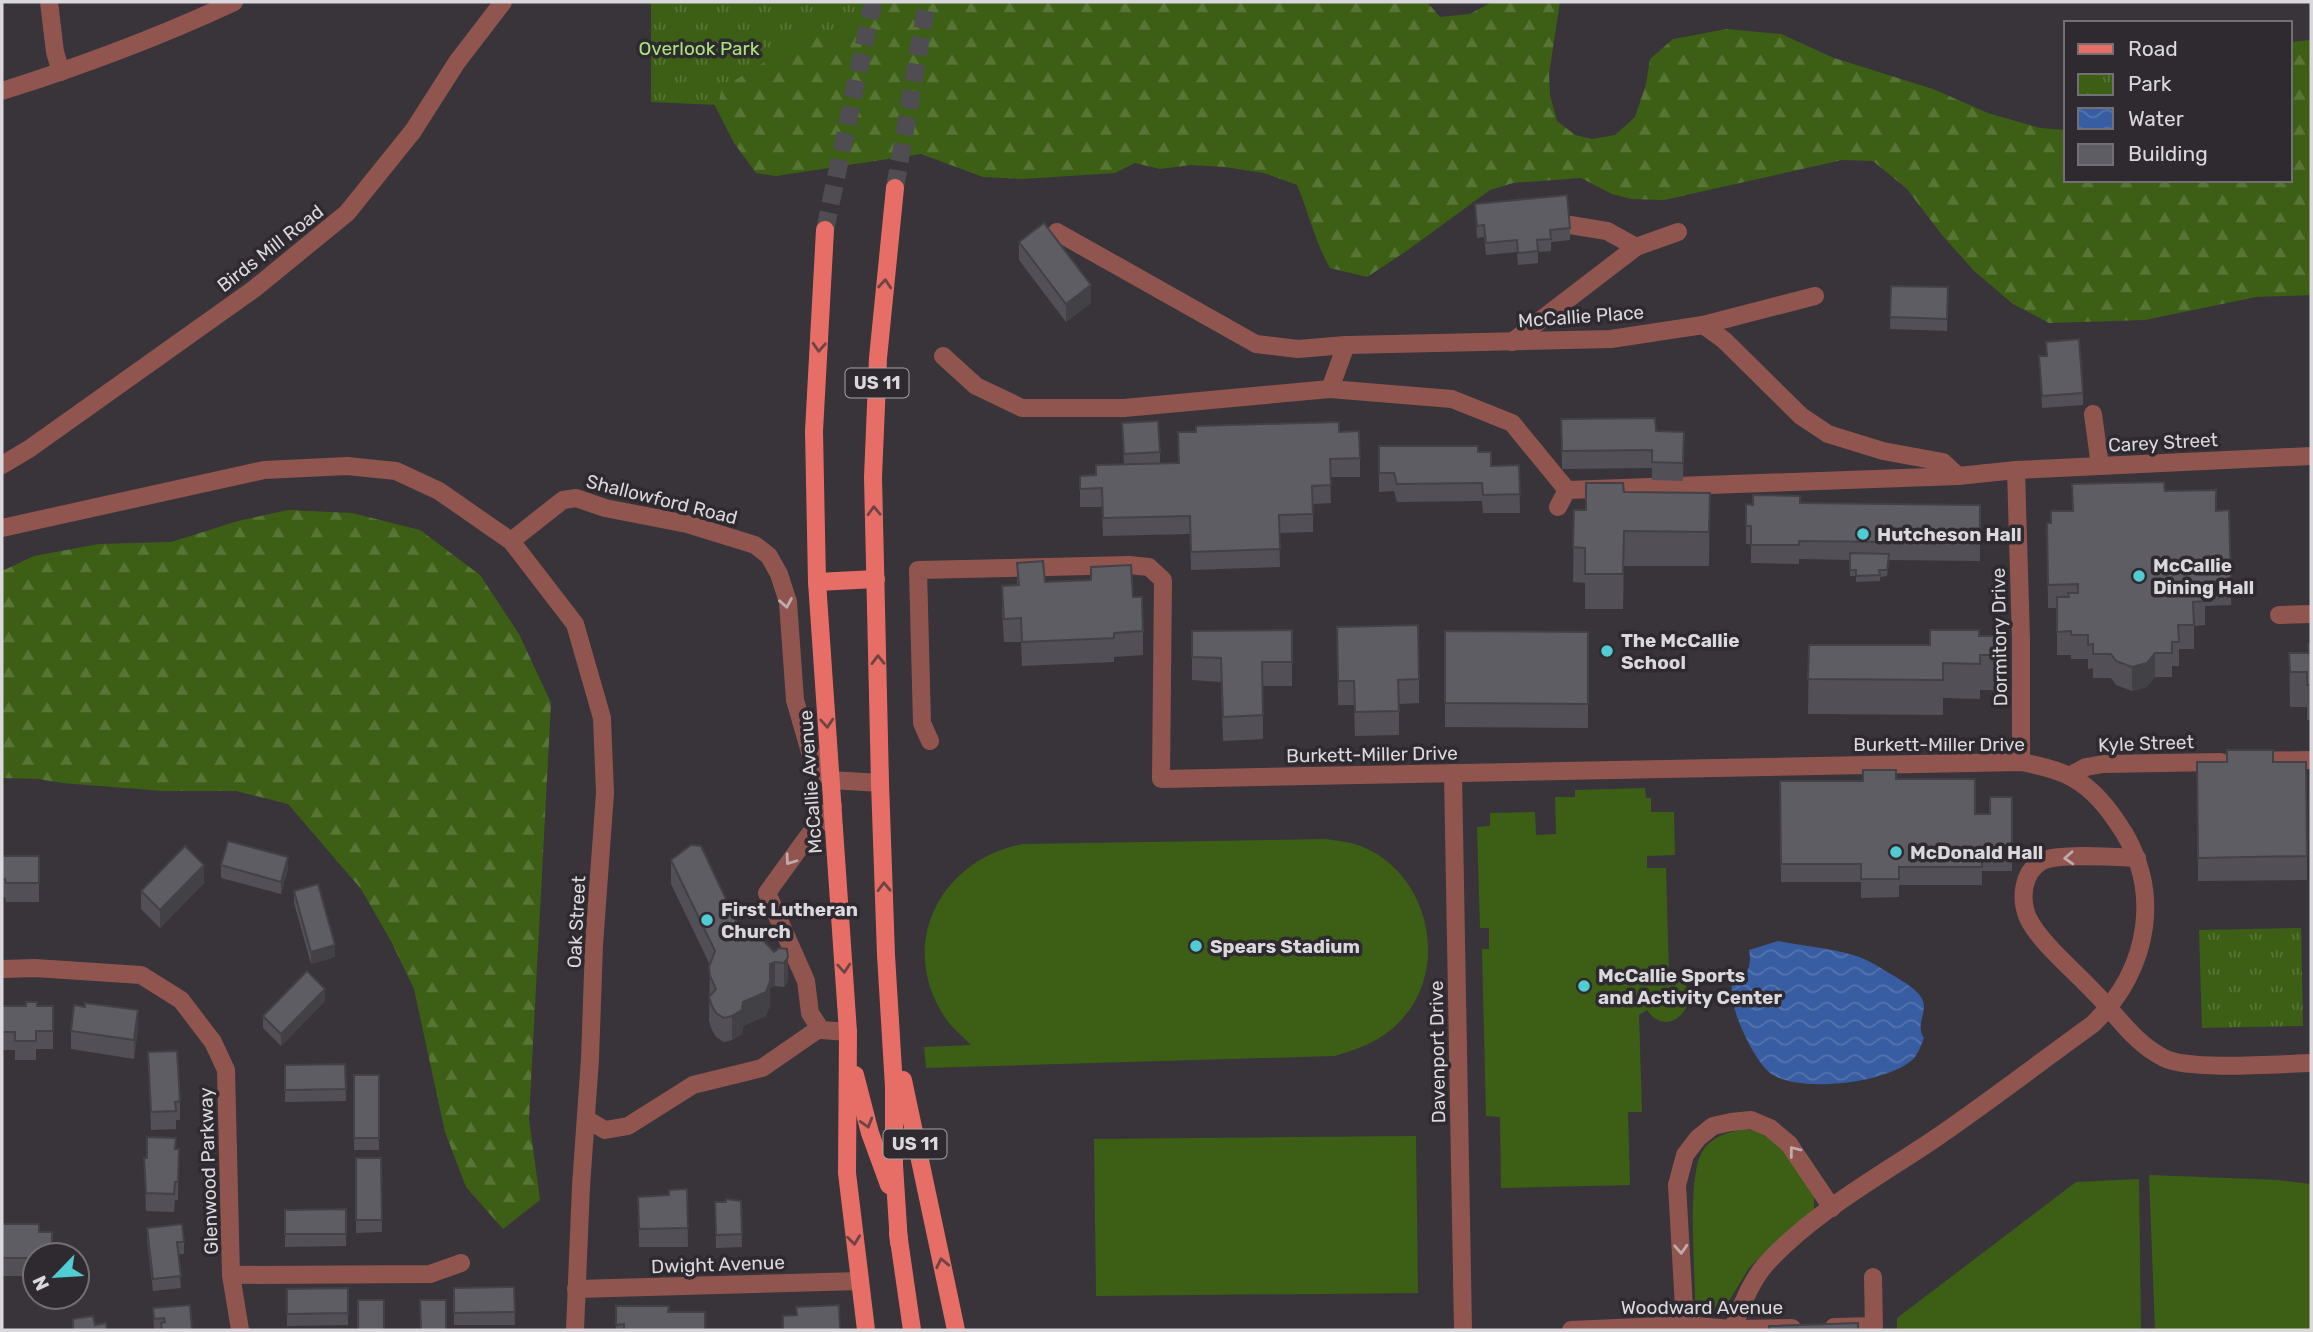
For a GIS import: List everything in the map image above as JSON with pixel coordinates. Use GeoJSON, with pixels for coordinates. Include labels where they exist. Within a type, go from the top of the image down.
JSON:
{"type":"FeatureCollection","features":[{"type":"Feature","properties":{"kind":"main road","name":"US 11"},"geometry":{"type":"LineString","coordinates":[[895,188],[878,358],[873,464],[886,955],[905,1096],[956,1330]]}},
{"type":"Feature","properties":{"kind":"main road","name":"McCallie Avenue"},"geometry":{"type":"LineString","coordinates":[[825,230],[814,431],[817,582],[848,1032],[847,1173],[866,1330]]}},
{"type":"Feature","properties":{"kind":"main road"},"geometry":{"type":"LineString","coordinates":[[817,582],[876,579]]}},
{"type":"Feature","properties":{"kind":"main road"},"geometry":{"type":"LineString","coordinates":[[886,955],[899,1242]]}},
{"type":"Feature","properties":{"kind":"main road"},"geometry":{"type":"LineString","coordinates":[[848,1032],[859,1092],[890,1191],[912,1330]]}},
{"type":"Feature","properties":{"kind":"street"},"geometry":{"type":"LineString","coordinates":[[49,2],[55,52],[61,72]]}},
{"type":"Feature","properties":{"kind":"street"},"geometry":{"type":"LineString","coordinates":[[2,91],[61,72],[187,24],[234,2]]}},
{"type":"Feature","properties":{"kind":"street","name":"Birds Mill Road"},"geometry":{"type":"LineString","coordinates":[[2,465],[29,449],[254,289],[347,213],[413,131],[457,62],[503,2]]}},
{"type":"Feature","properties":{"kind":"street"},"geometry":{"type":"LineString","coordinates":[[1570,225],[1607,231],[1636,247]]}},
{"type":"Feature","properties":{"kind":"street","name":"McCallie Place"},"geometry":{"type":"LineString","coordinates":[[1057,232],[1256,344],[1298,349],[1346,345],[1611,339],[1703,325],[1815,296]]}},
{"type":"Feature","properties":{"kind":"street"},"geometry":{"type":"LineString","coordinates":[[1512,342],[1636,247],[1678,232]]}},
{"type":"Feature","properties":{"kind":"street"},"geometry":{"type":"LineString","coordinates":[[1703,325],[1724,340],[1801,416],[1828,434],[1883,451],[1943,462],[1958,476]]}},
{"type":"Feature","properties":{"kind":"street"},"geometry":{"type":"LineString","coordinates":[[1331,389],[1346,345]]}},
{"type":"Feature","properties":{"kind":"street"},"geometry":{"type":"LineString","coordinates":[[943,356],[976,386],[1022,408],[1124,408],[1331,389],[1452,399],[1511,424],[1567,490]]}},
{"type":"Feature","properties":{"kind":"street"},"geometry":{"type":"LineString","coordinates":[[2094,414],[2100,466]]}},
{"type":"Feature","properties":{"kind":"street","name":"Carey Street"},"geometry":{"type":"LineString","coordinates":[[2016,470],[2311,456]]}},
{"type":"Feature","properties":{"kind":"street"},"geometry":{"type":"LineString","coordinates":[[2,528],[264,470],[346,466],[396,471],[439,491],[511,541]]}},
{"type":"Feature","properties":{"kind":"street"},"geometry":{"type":"LineString","coordinates":[[1567,490],[1958,476],[2016,470]]}},
{"type":"Feature","properties":{"kind":"street","name":"Dormitory Drive"},"geometry":{"type":"LineString","coordinates":[[2016,470],[2021,762]]}},
{"type":"Feature","properties":{"kind":"street"},"geometry":{"type":"LineString","coordinates":[[1558,507],[1567,490]]}},
{"type":"Feature","properties":{"kind":"street","name":"Shallowford Road"},"geometry":{"type":"LineString","coordinates":[[511,541],[563,500],[576,498],[605,508],[687,524],[755,545],[769,556],[779,574],[788,603],[795,700],[810,752],[831,780]]}},
{"type":"Feature","properties":{"kind":"street","name":"Oak Street"},"geometry":{"type":"LineString","coordinates":[[511,541],[575,624],[602,718],[605,793],[575,1330]]}},
{"type":"Feature","properties":{"kind":"street","name":"Burkett-Miller Drive"},"geometry":{"type":"LineString","coordinates":[[930,741],[922,723],[918,570],[1129,565],[1149,567],[1163,580],[1161,779],[2021,762],[2043,766],[2069,776],[2091,792],[2109,810],[2125,833],[2137,858],[2147,909],[2144,934],[2127,980],[2109,1009],[2093,1024],[1953,1126],[1832,1208],[1766,1265],[1747,1294],[1732,1330]]}},
{"type":"Feature","properties":{"kind":"street"},"geometry":{"type":"LineString","coordinates":[[2279,615],[2311,614]]}},
{"type":"Feature","properties":{"kind":"street","name":"Kyle Street"},"geometry":{"type":"LineString","coordinates":[[2069,776],[2086,767],[2103,764],[2311,760]]}},
{"type":"Feature","properties":{"kind":"street","name":"Davenport Drive"},"geometry":{"type":"LineString","coordinates":[[1453,773],[1463,1330]]}},
{"type":"Feature","properties":{"kind":"street"},"geometry":{"type":"LineString","coordinates":[[831,780],[880,783]]}},
{"type":"Feature","properties":{"kind":"street"},"geometry":{"type":"LineString","coordinates":[[820,1028],[810,1013],[806,981],[767,893],[833,806]]}},
{"type":"Feature","properties":{"kind":"street"},"geometry":{"type":"LineString","coordinates":[[2137,858],[2061,858],[2043,861],[2031,872],[2022,892],[2028,918],[2109,1009],[2147,1048],[2165,1059],[2186,1065],[2311,1063]]}},
{"type":"Feature","properties":{"kind":"street","name":"Glenwood Parkway"},"geometry":{"type":"LineString","coordinates":[[2,969],[34,968],[141,975],[181,1000],[213,1042],[226,1070],[231,1275],[240,1330]]}},
{"type":"Feature","properties":{"kind":"street"},"geometry":{"type":"LineString","coordinates":[[586,1119],[605,1130],[628,1125],[693,1085],[762,1068],[820,1028],[848,1032]]}},
{"type":"Feature","properties":{"kind":"street"},"geometry":{"type":"LineString","coordinates":[[1685,1325],[1677,1185],[1685,1155],[1698,1138],[1713,1126],[1751,1121],[1770,1128],[1789,1144],[1832,1208]]}},
{"type":"Feature","properties":{"kind":"street"},"geometry":{"type":"LineString","coordinates":[[231,1275],[430,1274],[461,1263]]}},
{"type":"Feature","properties":{"kind":"street"},"geometry":{"type":"LineString","coordinates":[[1873,1277],[1874,1328]]}},
{"type":"Feature","properties":{"kind":"street","name":"Dwight Avenue"},"geometry":{"type":"LineString","coordinates":[[576,1289],[860,1281]]}},
{"type":"Feature","properties":{"kind":"street","name":"Woodward Avenue"},"geometry":{"type":"LineString","coordinates":[[1572,1330],[1685,1325],[1732,1330],[1874,1328]]}},
{"type":"Feature","properties":{"kind":"green space","name":"Overlook Park"},"geometry":{"type":"Polygon","coordinates":[[[651,2],[863,2],[863,34],[809,35],[722,88],[718,105],[651,102],[651,2]]]}},
{"type":"Feature","properties":{"kind":"green space"},"geometry":{"type":"Polygon","coordinates":[[[713,2],[1427,2],[1440,17],[1470,14],[1492,2],[1560,2],[1549,74],[1550,95],[1557,121],[1575,135],[1592,139],[1615,135],[1635,117],[1646,84],[1650,59],[1673,39],[1727,29],[1781,34],[1834,58],[1933,89],[1988,113],[2040,128],[2064,130],[2064,182],[2292,182],[2292,42],[2311,40],[2311,295],[2256,297],[2145,320],[2049,323],[2013,304],[1974,271],[1907,189],[1873,161],[1842,160],[1664,200],[1631,199],[1612,194],[1581,178],[1513,183],[1490,190],[1367,277],[1330,268],[1297,185],[1264,173],[1191,165],[1160,169],[1135,163],[1115,173],[1023,179],[983,177],[921,154],[776,176],[756,173],[734,143],[712,100],[713,2]]]}},
{"type":"Feature","properties":{"kind":"green space"},"geometry":{"type":"Polygon","coordinates":[[[288,510],[352,513],[420,530],[480,575],[519,634],[551,703],[529,1119],[540,1200],[503,1229],[466,1187],[445,1132],[414,989],[392,943],[361,889],[288,804],[236,791],[163,791],[2,778],[2,571],[34,556],[99,544],[171,542],[238,521],[288,510]]]}},
{"type":"Feature","properties":{"kind":"green space","name":"McCallie Sports and Activity Center"},"geometry":{"type":"Polygon","coordinates":[[[1645,788],[1646,798],[1651,798],[1651,812],[1674,812],[1675,855],[1647,856],[1647,868],[1666,868],[1669,975],[1682,981],[1688,991],[1688,1001],[1677,1018],[1667,1022],[1657,1020],[1647,1010],[1639,1015],[1642,1112],[1628,1112],[1630,1185],[1501,1188],[1500,1117],[1486,1116],[1482,949],[1489,949],[1489,928],[1480,928],[1477,827],[1490,826],[1490,813],[1535,812],[1536,835],[1556,834],[1555,797],[1575,797],[1575,790],[1645,788]]]}},
{"type":"Feature","properties":{"kind":"green space"},"geometry":{"type":"Polygon","coordinates":[[[1326,839],[1359,845],[1385,860],[1403,878],[1417,899],[1425,923],[1428,948],[1426,973],[1417,997],[1403,1018],[1380,1037],[1334,1056],[926,1068],[924,1047],[971,1045],[942,1013],[930,985],[925,958],[927,931],[936,907],[951,885],[970,866],[995,853],[1023,844],[1326,839]]]}},
{"type":"Feature","properties":{"kind":"green space"},"geometry":{"type":"Polygon","coordinates":[[[2301,928],[2303,1026],[2202,1028],[2199,930],[2301,928]]]}},
{"type":"Feature","properties":{"kind":"green space"},"geometry":{"type":"Polygon","coordinates":[[[1744,1129],[1776,1141],[1799,1169],[1814,1197],[1814,1209],[1749,1268],[1721,1314],[1708,1314],[1699,1310],[1695,1299],[1693,1201],[1697,1164],[1710,1142],[1725,1134],[1744,1129]]]}},
{"type":"Feature","properties":{"kind":"green space"},"geometry":{"type":"Polygon","coordinates":[[[1416,1136],[1418,1293],[1096,1296],[1094,1139],[1416,1136]]]}},
{"type":"Feature","properties":{"kind":"green space"},"geometry":{"type":"Polygon","coordinates":[[[2149,1175],[2279,1180],[2311,1184],[2311,1330],[2155,1330],[2149,1175]]]}},
{"type":"Feature","properties":{"kind":"green space"},"geometry":{"type":"Polygon","coordinates":[[[2139,1179],[2141,1330],[1897,1330],[1897,1318],[2076,1182],[2139,1179]]]}},
{"type":"Feature","properties":{"kind":"water"},"geometry":{"type":"Polygon","coordinates":[[[1778,941],[1859,957],[1913,988],[1923,1002],[1921,1033],[1924,1038],[1913,1059],[1899,1069],[1882,1075],[1843,1083],[1803,1084],[1773,1075],[1767,1070],[1754,1052],[1738,1019],[1732,998],[1732,979],[1744,977],[1746,974],[1750,964],[1749,950],[1778,941]]]}},
{"type":"Feature","properties":{"kind":"building"},"geometry":{"type":"Polygon","coordinates":[[[1567,195],[1570,228],[1550,230],[1551,239],[1537,240],[1538,251],[1518,253],[1517,240],[1486,243],[1484,225],[1477,226],[1475,204],[1567,195]]]}},
{"type":"Feature","properties":{"kind":"building"},"geometry":{"type":"Polygon","coordinates":[[[1044,223],[1091,285],[1066,304],[1019,242],[1044,223]]]}},
{"type":"Feature","properties":{"kind":"building"},"geometry":{"type":"Polygon","coordinates":[[[1891,286],[1948,287],[1947,319],[1890,317],[1891,286]]]}},
{"type":"Feature","properties":{"kind":"building"},"geometry":{"type":"Polygon","coordinates":[[[2079,339],[2083,393],[2042,396],[2039,356],[2047,356],[2046,342],[2079,339]]]}},
{"type":"Feature","properties":{"kind":"building"},"geometry":{"type":"Polygon","coordinates":[[[1655,418],[1656,431],[1684,432],[1683,463],[1652,462],[1652,450],[1562,451],[1561,419],[1655,418]]]}},
{"type":"Feature","properties":{"kind":"building"},"geometry":{"type":"Polygon","coordinates":[[[1158,421],[1160,452],[1124,454],[1122,423],[1158,421]]]}},
{"type":"Feature","properties":{"kind":"building"},"geometry":{"type":"Polygon","coordinates":[[[1339,422],[1339,432],[1359,431],[1360,458],[1330,459],[1331,485],[1312,486],[1313,514],[1279,515],[1280,549],[1191,552],[1190,516],[1103,518],[1102,488],[1080,489],[1080,476],[1096,475],[1096,465],[1179,463],[1178,432],[1196,432],[1196,426],[1339,422]]]}},
{"type":"Feature","properties":{"kind":"building"},"geometry":{"type":"Polygon","coordinates":[[[1379,446],[1478,446],[1478,452],[1491,452],[1491,466],[1519,465],[1520,494],[1483,495],[1482,483],[1397,484],[1394,473],[1379,473],[1379,446]]]}},
{"type":"Feature","properties":{"kind":"building","name":"McCallie Dining Hall"},"geometry":{"type":"Polygon","coordinates":[[[2164,482],[2165,491],[2216,490],[2216,511],[2229,510],[2231,581],[2205,582],[2205,601],[2193,602],[2194,625],[2178,625],[2179,642],[2172,642],[2172,653],[2155,653],[2147,663],[2132,667],[2116,661],[2111,654],[2093,654],[2093,644],[2088,645],[2088,635],[2071,635],[2071,631],[2057,632],[2057,597],[2069,597],[2068,593],[2078,593],[2078,584],[2048,585],[2047,523],[2051,523],[2051,511],[2073,511],[2072,484],[2164,482]]]}},
{"type":"Feature","properties":{"kind":"building"},"geometry":{"type":"Polygon","coordinates":[[[1586,483],[1623,483],[1624,492],[1710,493],[1709,532],[1624,531],[1623,574],[1585,574],[1585,548],[1573,547],[1574,510],[1586,510],[1586,483]]]}},
{"type":"Feature","properties":{"kind":"building"},"geometry":{"type":"Polygon","coordinates":[[[1753,495],[1800,496],[1800,503],[1980,505],[1980,543],[1799,541],[1799,545],[1751,545],[1751,526],[1746,526],[1746,504],[1753,505],[1753,495]]]}},
{"type":"Feature","properties":{"kind":"building"},"geometry":{"type":"Polygon","coordinates":[[[1850,553],[1889,554],[1887,570],[1879,570],[1880,575],[1856,576],[1856,570],[1850,570],[1850,553]]]}},
{"type":"Feature","properties":{"kind":"building"},"geometry":{"type":"Polygon","coordinates":[[[1043,561],[1045,582],[1091,580],[1091,567],[1131,565],[1133,597],[1142,597],[1143,631],[1114,633],[1114,638],[1022,642],[1021,618],[1004,619],[1002,586],[1019,585],[1017,563],[1043,561]]]}},
{"type":"Feature","properties":{"kind":"building"},"geometry":{"type":"Polygon","coordinates":[[[1418,625],[1419,679],[1398,680],[1399,711],[1355,712],[1354,681],[1338,681],[1337,627],[1418,625]]]}},
{"type":"Feature","properties":{"kind":"building"},"geometry":{"type":"Polygon","coordinates":[[[1292,630],[1292,662],[1262,662],[1263,715],[1223,717],[1221,658],[1192,657],[1192,631],[1292,630]]]}},
{"type":"Feature","properties":{"kind":"building"},"geometry":{"type":"Polygon","coordinates":[[[1930,630],[1979,630],[1979,636],[1994,636],[1994,655],[1980,655],[1980,664],[1943,663],[1943,680],[1808,679],[1809,645],[1930,645],[1930,630]]]}},
{"type":"Feature","properties":{"kind":"building"},"geometry":{"type":"Polygon","coordinates":[[[1445,631],[1588,632],[1588,704],[1445,703],[1445,631]]]}},
{"type":"Feature","properties":{"kind":"building"},"geometry":{"type":"Polygon","coordinates":[[[2308,644],[2311,644],[2311,685],[2307,685],[2307,672],[2290,672],[2289,653],[2309,653],[2308,644]]]}},
{"type":"Feature","properties":{"kind":"building"},"geometry":{"type":"Polygon","coordinates":[[[2227,750],[2273,750],[2273,762],[2306,762],[2307,856],[2198,858],[2197,762],[2227,762],[2227,750]]]}},
{"type":"Feature","properties":{"kind":"building","name":"McDonald Hall"},"geometry":{"type":"Polygon","coordinates":[[[1863,770],[1896,770],[1896,779],[1975,779],[1975,814],[1990,814],[1990,797],[2012,797],[2012,853],[1982,853],[1982,867],[1899,867],[1899,879],[1861,879],[1861,864],[1781,864],[1780,781],[1863,781],[1863,770]]]}},
{"type":"Feature","properties":{"kind":"building"},"geometry":{"type":"Polygon","coordinates":[[[228,841],[288,857],[281,882],[221,865],[228,841]]]}},
{"type":"Feature","properties":{"kind":"building","name":"First Lutheran Church"},"geometry":{"type":"Polygon","coordinates":[[[691,845],[701,846],[742,933],[759,936],[774,952],[779,948],[787,949],[788,957],[784,963],[770,964],[770,981],[766,992],[743,1002],[742,1010],[724,1018],[716,1013],[709,997],[716,989],[709,967],[715,951],[671,860],[691,845]]]}},
{"type":"Feature","properties":{"kind":"building"},"geometry":{"type":"Polygon","coordinates":[[[185,846],[204,865],[160,910],[141,891],[185,846]]]}},
{"type":"Feature","properties":{"kind":"building"},"geometry":{"type":"Polygon","coordinates":[[[2,856],[39,856],[39,883],[6,883],[5,879],[2,879],[2,856]]]}},
{"type":"Feature","properties":{"kind":"building"},"geometry":{"type":"Polygon","coordinates":[[[318,884],[335,945],[311,952],[294,891],[318,884]]]}},
{"type":"Feature","properties":{"kind":"building"},"geometry":{"type":"Polygon","coordinates":[[[307,971],[325,989],[281,1034],[263,1016],[307,971]]]}},
{"type":"Feature","properties":{"kind":"building"},"geometry":{"type":"Polygon","coordinates":[[[26,1002],[37,1002],[37,1006],[53,1006],[53,1031],[36,1031],[36,1041],[15,1041],[15,1032],[2,1032],[2,1006],[26,1006],[26,1002]]]}},
{"type":"Feature","properties":{"kind":"building"},"geometry":{"type":"Polygon","coordinates":[[[85,1003],[138,1010],[134,1040],[71,1031],[74,1005],[85,1007],[85,1003]]]}},
{"type":"Feature","properties":{"kind":"building"},"geometry":{"type":"Polygon","coordinates":[[[177,1051],[180,1101],[175,1102],[176,1111],[151,1112],[148,1052],[177,1051]]]}},
{"type":"Feature","properties":{"kind":"building"},"geometry":{"type":"Polygon","coordinates":[[[345,1064],[346,1089],[285,1090],[285,1065],[345,1064]]]}},
{"type":"Feature","properties":{"kind":"building"},"geometry":{"type":"Polygon","coordinates":[[[354,1075],[379,1075],[379,1138],[354,1138],[354,1075]]]}},
{"type":"Feature","properties":{"kind":"building"},"geometry":{"type":"Polygon","coordinates":[[[147,1137],[176,1138],[175,1149],[179,1149],[178,1182],[175,1182],[174,1194],[146,1193],[144,1158],[147,1158],[147,1137]]]}},
{"type":"Feature","properties":{"kind":"building"},"geometry":{"type":"Polygon","coordinates":[[[356,1158],[381,1158],[382,1220],[356,1220],[356,1158]]]}},
{"type":"Feature","properties":{"kind":"building"},"geometry":{"type":"Polygon","coordinates":[[[687,1189],[688,1228],[639,1229],[638,1197],[669,1195],[669,1190],[687,1189]]]}},
{"type":"Feature","properties":{"kind":"building"},"geometry":{"type":"Polygon","coordinates":[[[726,1199],[741,1201],[742,1234],[716,1235],[715,1202],[726,1202],[726,1199]]]}},
{"type":"Feature","properties":{"kind":"building"},"geometry":{"type":"Polygon","coordinates":[[[346,1209],[346,1234],[285,1234],[285,1210],[346,1209]]]}},
{"type":"Feature","properties":{"kind":"building"},"geometry":{"type":"Polygon","coordinates":[[[2,1224],[39,1224],[39,1232],[52,1232],[52,1241],[21,1241],[21,1258],[2,1258],[2,1224]]]}},
{"type":"Feature","properties":{"kind":"building"},"geometry":{"type":"Polygon","coordinates":[[[182,1224],[184,1242],[177,1242],[181,1276],[153,1279],[147,1228],[182,1224]]]}},
{"type":"Feature","properties":{"kind":"building"},"geometry":{"type":"Polygon","coordinates":[[[514,1287],[515,1312],[454,1313],[454,1288],[514,1287]]]}},
{"type":"Feature","properties":{"kind":"building"},"geometry":{"type":"Polygon","coordinates":[[[348,1288],[348,1313],[287,1314],[287,1289],[348,1288]]]}},
{"type":"Feature","properties":{"kind":"building"},"geometry":{"type":"Polygon","coordinates":[[[358,1300],[384,1300],[384,1330],[358,1330],[358,1300]]]}},
{"type":"Feature","properties":{"kind":"building"},"geometry":{"type":"Polygon","coordinates":[[[420,1300],[446,1300],[446,1330],[421,1330],[420,1300]]]}},
{"type":"Feature","properties":{"kind":"building"},"geometry":{"type":"Polygon","coordinates":[[[190,1305],[192,1330],[162,1330],[161,1323],[165,1322],[164,1318],[154,1319],[153,1308],[190,1305]]]}},
{"type":"Feature","properties":{"kind":"building"},"geometry":{"type":"Polygon","coordinates":[[[839,1305],[840,1330],[783,1330],[783,1316],[797,1315],[796,1307],[839,1305]]]}},
{"type":"Feature","properties":{"kind":"building"},"geometry":{"type":"Polygon","coordinates":[[[616,1306],[669,1306],[668,1312],[705,1312],[705,1330],[624,1330],[624,1324],[616,1325],[616,1306]]]}},
{"type":"Feature","properties":{"kind":"building"},"geometry":{"type":"Polygon","coordinates":[[[93,1316],[95,1325],[106,1323],[107,1330],[73,1330],[73,1319],[93,1316]]]}},
{"type":"Feature","properties":{"kind":"building"},"geometry":{"type":"Polygon","coordinates":[[[1858,1323],[1858,1330],[1769,1330],[1769,1326],[1858,1323]]]}},
{"type":"Feature","properties":{"kind":"tunnel"},"geometry":{"type":"LineString","coordinates":[[825,230],[873,2]]}},
{"type":"Feature","properties":{"kind":"tunnel"},"geometry":{"type":"LineString","coordinates":[[895,188],[927,2]]}},
{"type":"Feature","properties":{"kind":"place","name":"Hutcheson Hall"},"geometry":{"type":"Point","coordinates":[1863,534]}},
{"type":"Feature","properties":{"kind":"place","name":"McCallie Dining Hall"},"geometry":{"type":"Point","coordinates":[2139,576]}},
{"type":"Feature","properties":{"kind":"place","name":"The McCallie School"},"geometry":{"type":"Point","coordinates":[1607,651]}},
{"type":"Feature","properties":{"kind":"place","name":"McDonald Hall"},"geometry":{"type":"Point","coordinates":[1896,852]}},
{"type":"Feature","properties":{"kind":"place","name":"First Lutheran Church"},"geometry":{"type":"Point","coordinates":[707,920]}},
{"type":"Feature","properties":{"kind":"place","name":"Spears Stadium"},"geometry":{"type":"Point","coordinates":[1196,946]}},
{"type":"Feature","properties":{"kind":"place","name":"McCallie Sports and Activity Center"},"geometry":{"type":"Point","coordinates":[1584,986]}}]}
